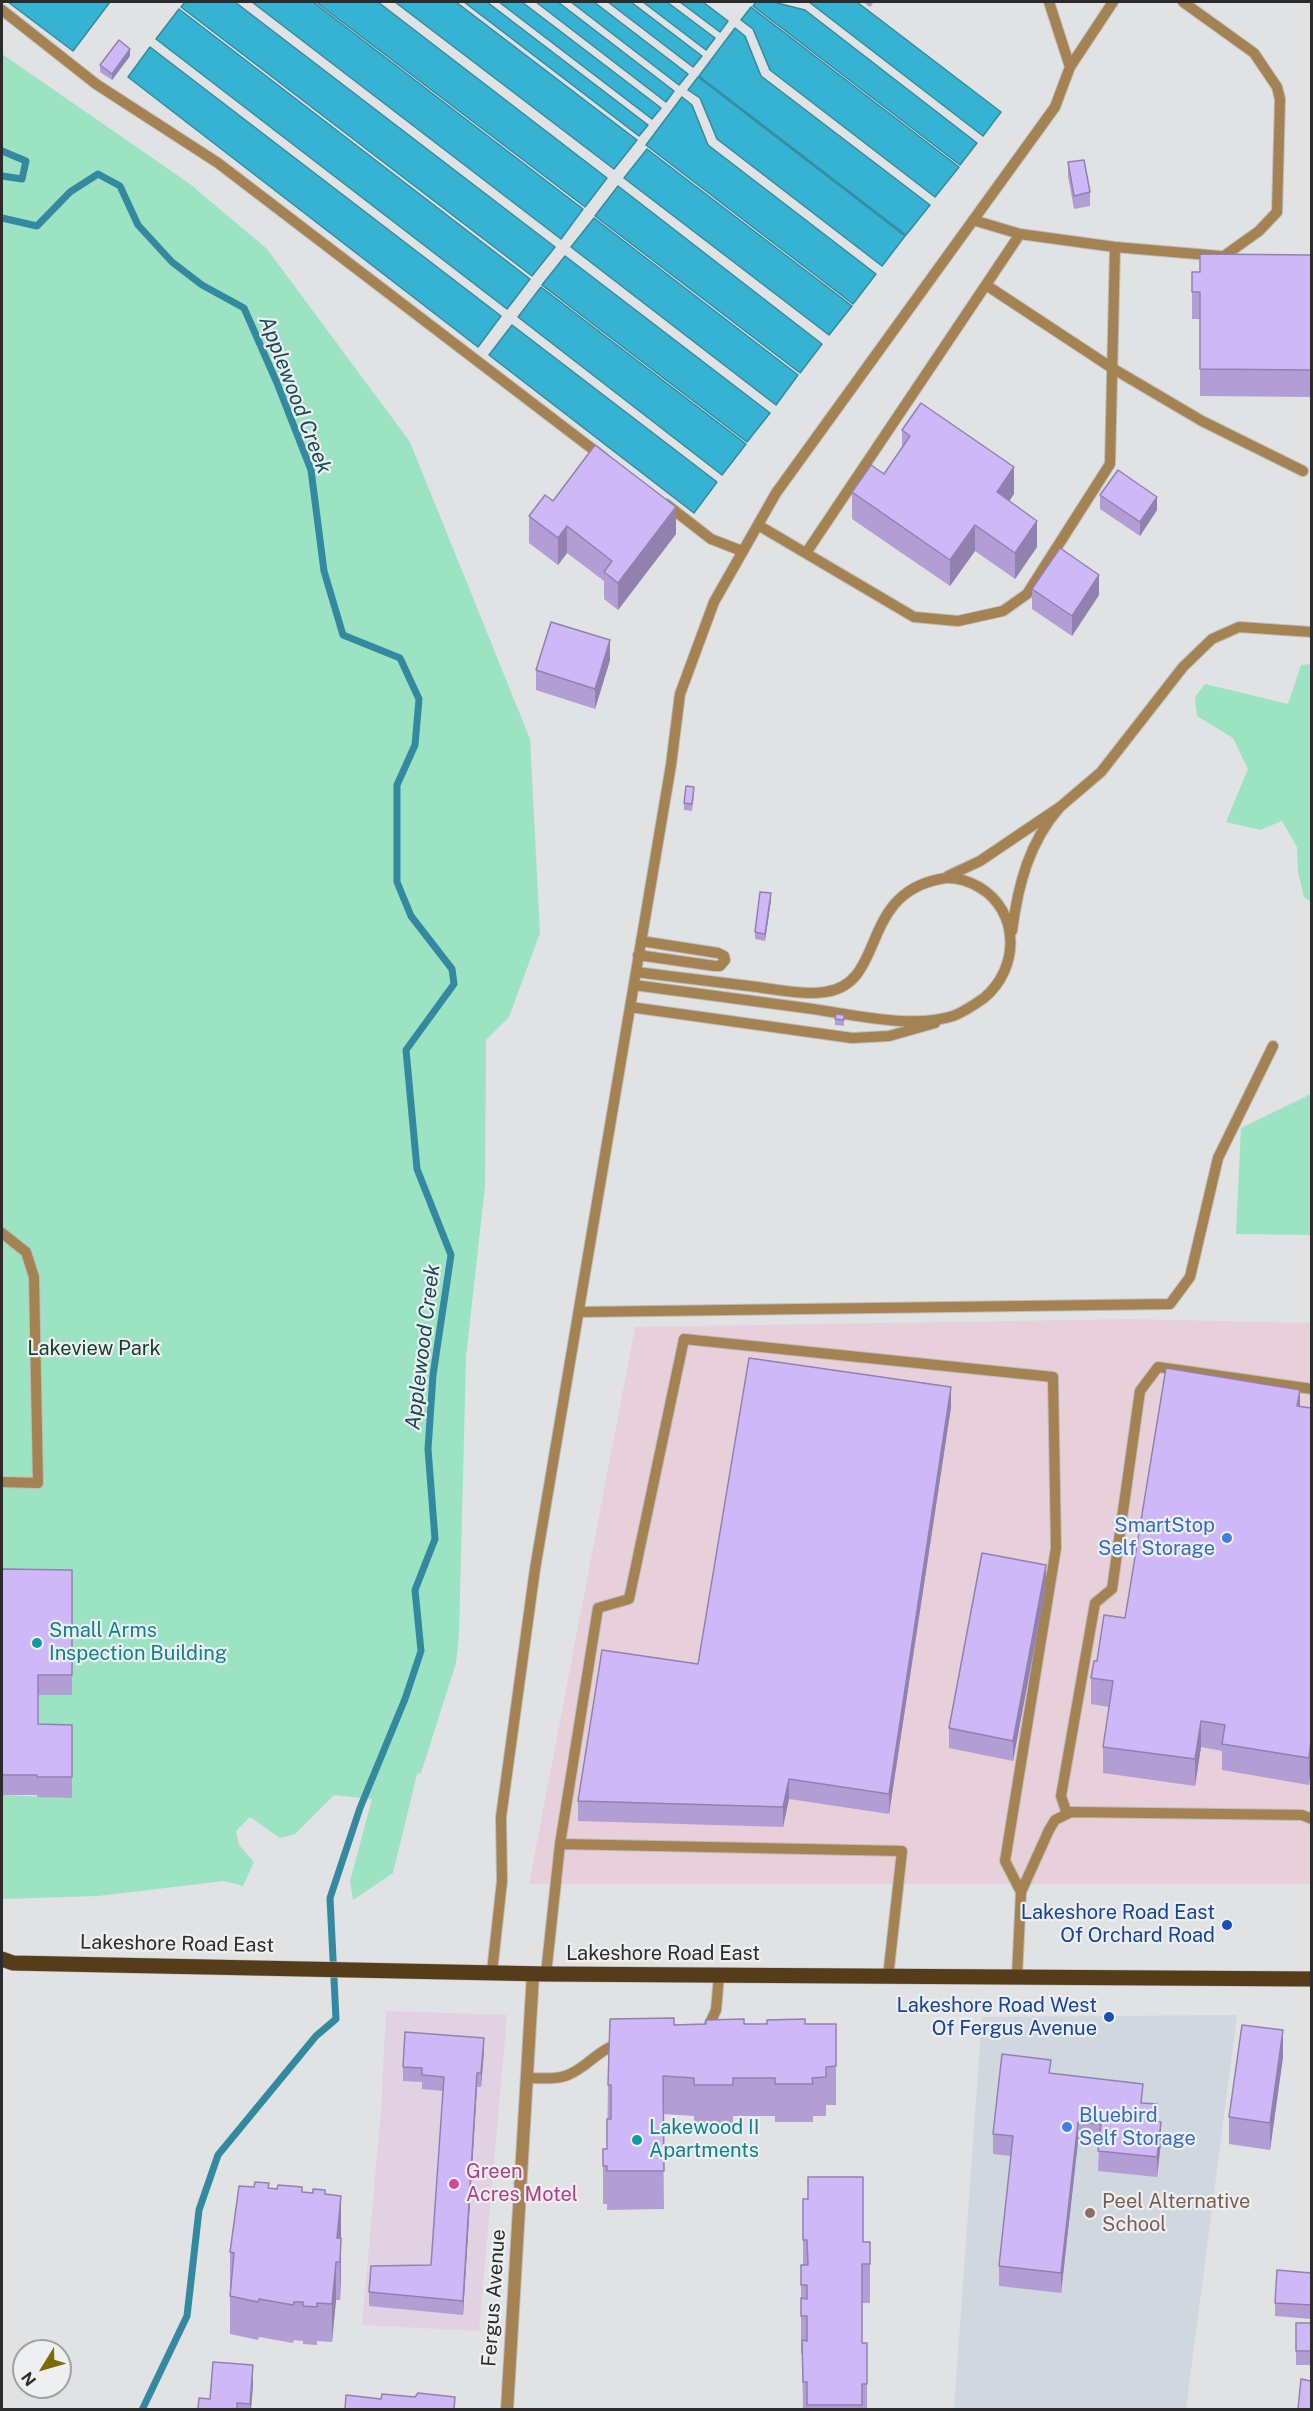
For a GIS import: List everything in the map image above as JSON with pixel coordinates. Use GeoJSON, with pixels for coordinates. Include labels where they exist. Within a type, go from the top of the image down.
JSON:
{"type":"FeatureCollection","features":[{"type":"Feature","properties":{"kind":"main road","name":"Lakeshore Road East"},"geometry":{"type":"LineString","coordinates":[[5,1964],[274,1966],[345,1970],[540,1974],[1311,1979]]}},
{"type":"Feature","properties":{"kind":"street","name":"Fergus Avenue"},"geometry":{"type":"LineString","coordinates":[[507,2409],[528,2078],[540,1974]]}},
{"type":"Feature","properties":{"kind":"lane"},"geometry":{"type":"LineString","coordinates":[[1049,2],[1070,67]]}},
{"type":"Feature","properties":{"kind":"lane"},"geometry":{"type":"LineString","coordinates":[[492,1972],[502,1881],[501,1817],[535,1569],[671,765],[680,694],[714,602],[776,493],[1044,124],[1060,96],[1070,67],[1113,2]]}},
{"type":"Feature","properties":{"kind":"lane"},"geometry":{"type":"LineString","coordinates":[[1183,2],[1254,53],[1271,75],[1280,99],[1277,212],[1259,231],[1224,256]]}},
{"type":"Feature","properties":{"kind":"lane"},"geometry":{"type":"LineString","coordinates":[[2,10],[96,84],[218,163],[617,467]]}},
{"type":"Feature","properties":{"kind":"lane"},"geometry":{"type":"LineString","coordinates":[[973,220],[1020,234],[1115,247],[1246,256]]}},
{"type":"Feature","properties":{"kind":"lane"},"geometry":{"type":"LineString","coordinates":[[806,554],[1020,234]]}},
{"type":"Feature","properties":{"kind":"lane"},"geometry":{"type":"LineString","coordinates":[[758,525],[914,617],[958,621],[1003,611],[1027,594],[1108,469],[1115,247]]}},
{"type":"Feature","properties":{"kind":"lane"},"geometry":{"type":"LineString","coordinates":[[986,285],[1112,368],[1202,421],[1303,471]]}},
{"type":"Feature","properties":{"kind":"lane"},"geometry":{"type":"LineString","coordinates":[[655,496],[711,539],[742,551]]}},
{"type":"Feature","properties":{"kind":"lane"},"geometry":{"type":"LineString","coordinates":[[636,972],[799,992],[833,991],[847,983],[861,970],[881,922],[897,899],[918,885],[943,878],[980,861],[1060,807],[1101,772],[1183,667],[1212,639],[1239,627],[1311,632]]}},
{"type":"Feature","properties":{"kind":"lane"},"geometry":{"type":"LineString","coordinates":[[630,1007],[852,1038],[889,1036],[971,1008],[997,983],[1008,959],[1020,885],[1033,847],[1060,807]]}},
{"type":"Feature","properties":{"kind":"lane"},"geometry":{"type":"LineString","coordinates":[[943,878],[961,879],[987,892],[1002,909],[1012,934]]}},
{"type":"Feature","properties":{"kind":"lane"},"geometry":{"type":"LineString","coordinates":[[638,955],[716,966],[720,966],[725,960],[724,956],[718,953],[641,941]]}},
{"type":"Feature","properties":{"kind":"lane"},"geometry":{"type":"LineString","coordinates":[[634,985],[870,1017],[923,1021],[952,1016]]}},
{"type":"Feature","properties":{"kind":"lane"},"geometry":{"type":"LineString","coordinates":[[580,1312],[1170,1304],[1190,1277],[1218,1158],[1273,1046]]}},
{"type":"Feature","properties":{"kind":"lane"},"geometry":{"type":"LineString","coordinates":[[2,1233],[26,1252],[34,1277],[39,1483],[2,1482]]}},
{"type":"Feature","properties":{"kind":"lane"},"geometry":{"type":"LineString","coordinates":[[540,1974],[598,1608],[629,1599],[684,1339],[1053,1377],[1056,1548],[1005,1861],[1021,1892]]}},
{"type":"Feature","properties":{"kind":"lane"},"geometry":{"type":"LineString","coordinates":[[1067,1814],[1060,1796],[1095,1603],[1112,1589],[1140,1391],[1158,1367],[1311,1389]]}},
{"type":"Feature","properties":{"kind":"lane"},"geometry":{"type":"LineString","coordinates":[[1017,1977],[1021,1892],[1055,1820],[1067,1814],[1302,1815],[1311,1819]]}},
{"type":"Feature","properties":{"kind":"lane"},"geometry":{"type":"LineString","coordinates":[[560,1844],[902,1851],[888,1977]]}},
{"type":"Feature","properties":{"kind":"lane"},"geometry":{"type":"LineString","coordinates":[[698,2038],[706,2031],[716,2010],[720,1976]]}},
{"type":"Feature","properties":{"kind":"lane"},"geometry":{"type":"LineString","coordinates":[[528,2078],[562,2077],[584,2067],[609,2047],[630,2044]]}},
{"type":"Feature","properties":{"kind":"shaded area"},"geometry":{"type":"Polygon","coordinates":[[[1131,1319],[1311,1323],[1311,1884],[529,1884],[635,1327],[1131,1319]]]}},
{"type":"Feature","properties":{"kind":"shaded area"},"geometry":{"type":"Polygon","coordinates":[[[386,2011],[507,2015],[479,2331],[362,2325],[381,2111],[386,2011]]]}},
{"type":"Feature","properties":{"kind":"shaded area","name":"Peel Alternative School"},"geometry":{"type":"Polygon","coordinates":[[[1237,2015],[1186,2409],[954,2410],[982,2017],[1237,2015]]]}},
{"type":"Feature","properties":{"kind":"green space","name":"Lakeview Park"},"geometry":{"type":"Polygon","coordinates":[[[2,54],[190,184],[267,249],[410,442],[530,739],[540,933],[509,1017],[486,1040],[485,1186],[466,1357],[459,1635],[456,1663],[421,1773],[417,1774],[393,1873],[353,1900],[350,1881],[372,1799],[334,1795],[295,1834],[280,1838],[250,1817],[236,1831],[239,1845],[254,1862],[243,1886],[224,1881],[98,1896],[2,1899],[2,1795],[72,1798],[38,1745],[38,1695],[2,1590],[2,54]]]}},
{"type":"Feature","properties":{"kind":"green space"},"geometry":{"type":"Polygon","coordinates":[[[1312,664],[1311,902],[1304,897],[1298,872],[1297,847],[1282,821],[1260,830],[1226,822],[1248,769],[1233,738],[1197,716],[1195,697],[1205,684],[1288,704],[1301,665],[1312,664]]]}},
{"type":"Feature","properties":{"kind":"green space"},"geometry":{"type":"Polygon","coordinates":[[[1311,1094],[1311,1235],[1236,1234],[1241,1128],[1311,1094]]]}},
{"type":"Feature","properties":{"kind":"water"},"geometry":{"type":"Polygon","coordinates":[[[8,2],[110,2],[73,51],[8,2]]]}},
{"type":"Feature","properties":{"kind":"water"},"geometry":{"type":"Polygon","coordinates":[[[185,2],[235,2],[555,247],[532,276],[181,7],[185,2]]]}},
{"type":"Feature","properties":{"kind":"water"},"geometry":{"type":"Polygon","coordinates":[[[252,2],[313,2],[583,209],[561,239],[252,2]]]}},
{"type":"Feature","properties":{"kind":"water"},"geometry":{"type":"Polygon","coordinates":[[[316,2],[378,2],[607,178],[585,207],[316,2]]]}},
{"type":"Feature","properties":{"kind":"water"},"geometry":{"type":"Polygon","coordinates":[[[395,2],[456,2],[637,140],[614,169],[395,2]]]}},
{"type":"Feature","properties":{"kind":"water"},"geometry":{"type":"Polygon","coordinates":[[[464,2],[487,2],[648,125],[639,136],[464,2]]]}},
{"type":"Feature","properties":{"kind":"water"},"geometry":{"type":"Polygon","coordinates":[[[499,2],[522,2],[661,108],[652,119],[499,2]]]}},
{"type":"Feature","properties":{"kind":"water"},"geometry":{"type":"Polygon","coordinates":[[[536,2],[558,2],[674,91],[666,102],[536,2]]]}},
{"type":"Feature","properties":{"kind":"water"},"geometry":{"type":"Polygon","coordinates":[[[571,2],[594,2],[688,74],[679,85],[571,2]]]}},
{"type":"Feature","properties":{"kind":"water"},"geometry":{"type":"Polygon","coordinates":[[[608,2],[631,2],[702,56],[693,67],[608,2]]]}},
{"type":"Feature","properties":{"kind":"water"},"geometry":{"type":"Polygon","coordinates":[[[643,2],[667,2],[715,38],[706,50],[643,2]]]}},
{"type":"Feature","properties":{"kind":"water"},"geometry":{"type":"Polygon","coordinates":[[[680,2],[703,2],[728,21],[720,32],[680,2]]]}},
{"type":"Feature","properties":{"kind":"water"},"geometry":{"type":"Polygon","coordinates":[[[756,2],[773,2],[805,10],[977,143],[960,165],[753,6],[756,2]]]}},
{"type":"Feature","properties":{"kind":"water"},"geometry":{"type":"Polygon","coordinates":[[[809,2],[857,2],[1001,112],[983,136],[809,2]]]}},
{"type":"Feature","properties":{"kind":"water"},"geometry":{"type":"Polygon","coordinates":[[[751,7],[959,167],[935,197],[770,70],[753,29],[741,20],[751,7]]]}},
{"type":"Feature","properties":{"kind":"water"},"geometry":{"type":"Polygon","coordinates":[[[179,9],[530,279],[507,309],[156,39],[179,9]]]}},
{"type":"Feature","properties":{"kind":"water"},"geometry":{"type":"Polygon","coordinates":[[[735,28],[745,36],[761,76],[930,205],[906,235],[699,76],[735,28]]]}},
{"type":"Feature","properties":{"kind":"water"},"geometry":{"type":"Polygon","coordinates":[[[150,47],[501,316],[478,347],[128,77],[150,47]]]}},
{"type":"Feature","properties":{"kind":"water"},"geometry":{"type":"Polygon","coordinates":[[[698,77],[905,236],[882,266],[717,139],[700,98],[688,90],[698,77]]]}},
{"type":"Feature","properties":{"kind":"water"},"geometry":{"type":"Polygon","coordinates":[[[682,97],[692,105],[708,145],[876,274],[853,304],[646,145],[682,97]]]}},
{"type":"Feature","properties":{"kind":"water"},"geometry":{"type":"Polygon","coordinates":[[[647,149],[852,306],[829,335],[624,178],[647,149]]]}},
{"type":"Feature","properties":{"kind":"water"},"geometry":{"type":"Polygon","coordinates":[[[618,186],[822,344],[800,373],[595,216],[618,186]]]}},
{"type":"Feature","properties":{"kind":"water"},"geometry":{"type":"Polygon","coordinates":[[[594,218],[798,375],[776,405],[571,247],[594,218]]]}},
{"type":"Feature","properties":{"kind":"water"},"geometry":{"type":"Polygon","coordinates":[[[565,256],[770,413],[747,442],[542,285],[565,256]]]}},
{"type":"Feature","properties":{"kind":"water"},"geometry":{"type":"Polygon","coordinates":[[[541,287],[746,444],[722,475],[518,317],[541,287]]]}},
{"type":"Feature","properties":{"kind":"water"},"geometry":{"type":"Polygon","coordinates":[[[512,325],[717,482],[694,513],[489,355],[512,325]]]}},
{"type":"Feature","properties":{"kind":"building"},"geometry":{"type":"Polygon","coordinates":[[[119,40],[130,49],[112,74],[100,65],[119,40]]]}},
{"type":"Feature","properties":{"kind":"building"},"geometry":{"type":"Polygon","coordinates":[[[1084,160],[1090,192],[1074,196],[1068,162],[1084,160]]]}},
{"type":"Feature","properties":{"kind":"building"},"geometry":{"type":"Polygon","coordinates":[[[1200,254],[1311,255],[1311,370],[1200,369],[1200,292],[1192,292],[1192,272],[1200,272],[1200,254]]]}},
{"type":"Feature","properties":{"kind":"building"},"geometry":{"type":"Polygon","coordinates":[[[921,403],[1014,467],[997,492],[1037,521],[1015,553],[975,525],[950,560],[852,492],[871,465],[884,474],[910,436],[902,430],[921,403]]]}},
{"type":"Feature","properties":{"kind":"building"},"geometry":{"type":"Polygon","coordinates":[[[595,445],[676,507],[618,583],[604,572],[612,561],[567,526],[558,538],[529,516],[545,495],[553,501],[595,445]]]}},
{"type":"Feature","properties":{"kind":"building"},"geometry":{"type":"Polygon","coordinates":[[[1118,470],[1157,497],[1140,522],[1100,495],[1118,470]]]}},
{"type":"Feature","properties":{"kind":"building"},"geometry":{"type":"Polygon","coordinates":[[[1060,548],[1099,575],[1072,616],[1032,589],[1060,548]]]}},
{"type":"Feature","properties":{"kind":"building"},"geometry":{"type":"Polygon","coordinates":[[[551,622],[610,640],[595,689],[536,670],[551,622]]]}},
{"type":"Feature","properties":{"kind":"building"},"geometry":{"type":"Polygon","coordinates":[[[686,786],[694,787],[692,804],[684,803],[686,786]]]}},
{"type":"Feature","properties":{"kind":"building"},"geometry":{"type":"Polygon","coordinates":[[[760,892],[771,893],[765,934],[755,932],[760,892]]]}},
{"type":"Feature","properties":{"kind":"building"},"geometry":{"type":"Polygon","coordinates":[[[836,1014],[844,1015],[844,1020],[835,1019],[836,1014]]]}},
{"type":"Feature","properties":{"kind":"building"},"geometry":{"type":"Polygon","coordinates":[[[749,1358],[951,1387],[889,1794],[789,1779],[783,1807],[578,1801],[602,1650],[698,1664],[749,1358]]]}},
{"type":"Feature","properties":{"kind":"building","name":"SmartStop Self Storage"},"geometry":{"type":"Polygon","coordinates":[[[1166,1368],[1300,1390],[1297,1406],[1311,1408],[1311,1740],[1309,1758],[1222,1744],[1225,1725],[1201,1721],[1195,1759],[1103,1747],[1113,1681],[1091,1678],[1094,1661],[1097,1661],[1104,1615],[1125,1618],[1166,1368]]]}},
{"type":"Feature","properties":{"kind":"building"},"geometry":{"type":"Polygon","coordinates":[[[982,1553],[1046,1565],[1013,1741],[949,1728],[982,1553]]]}},
{"type":"Feature","properties":{"kind":"building","name":"Small Arms Inspection Building"},"geometry":{"type":"Polygon","coordinates":[[[2,1569],[72,1570],[72,1675],[38,1675],[38,1724],[72,1725],[72,1777],[2,1775],[2,1569]]]}},
{"type":"Feature","properties":{"kind":"building"},"geometry":{"type":"Polygon","coordinates":[[[674,2018],[674,2025],[706,2024],[706,2020],[744,2019],[744,2024],[767,2024],[767,2020],[805,2019],[805,2024],[836,2024],[836,2066],[826,2067],[826,2077],[812,2078],[813,2084],[775,2084],[775,2078],[733,2078],[733,2085],[694,2085],[694,2078],[663,2076],[664,2171],[607,2171],[607,2166],[603,2166],[603,2149],[607,2149],[607,2119],[611,2119],[611,2085],[608,2085],[610,2019],[674,2018]]]}},
{"type":"Feature","properties":{"kind":"building"},"geometry":{"type":"Polygon","coordinates":[[[1242,2025],[1283,2030],[1270,2123],[1229,2117],[1242,2025]]]}},
{"type":"Feature","properties":{"kind":"building","name":"Green Acres Motel"},"geometry":{"type":"Polygon","coordinates":[[[405,2032],[484,2038],[481,2073],[477,2073],[463,2301],[369,2292],[371,2266],[431,2265],[444,2077],[422,2075],[422,2068],[403,2067],[405,2032]]]}},
{"type":"Feature","properties":{"kind":"building"},"geometry":{"type":"Polygon","coordinates":[[[1002,2054],[1051,2060],[1049,2073],[1143,2084],[1141,2103],[1157,2104],[1154,2121],[1161,2122],[1157,2157],[1098,2151],[1101,2124],[1078,2122],[1061,2273],[999,2266],[1013,2136],[993,2134],[1002,2054]]]}},
{"type":"Feature","properties":{"kind":"building"},"geometry":{"type":"Polygon","coordinates":[[[808,2177],[863,2177],[863,2242],[870,2242],[870,2264],[862,2264],[862,2343],[867,2343],[867,2384],[862,2384],[862,2405],[807,2405],[807,2382],[803,2382],[802,2340],[807,2341],[807,2316],[801,2316],[801,2298],[807,2299],[807,2285],[801,2285],[801,2265],[808,2265],[807,2240],[803,2240],[803,2199],[808,2199],[808,2177]]]}},
{"type":"Feature","properties":{"kind":"building"},"geometry":{"type":"Polygon","coordinates":[[[255,2182],[269,2183],[268,2188],[277,2189],[278,2185],[302,2187],[302,2192],[313,2193],[313,2189],[325,2190],[325,2194],[341,2196],[337,2238],[341,2238],[340,2262],[336,2262],[332,2304],[317,2303],[317,2307],[303,2306],[303,2302],[294,2302],[293,2305],[259,2299],[258,2302],[230,2296],[234,2253],[230,2252],[239,2186],[254,2187],[255,2182]]]}},
{"type":"Feature","properties":{"kind":"building"},"geometry":{"type":"Polygon","coordinates":[[[1277,2270],[1311,2273],[1311,2305],[1275,2303],[1277,2270]]]}},
{"type":"Feature","properties":{"kind":"building"},"geometry":{"type":"Polygon","coordinates":[[[1296,2323],[1311,2323],[1311,2351],[1296,2351],[1296,2323]]]}},
{"type":"Feature","properties":{"kind":"building"},"geometry":{"type":"Polygon","coordinates":[[[213,2362],[253,2365],[250,2404],[237,2403],[237,2409],[198,2409],[199,2398],[210,2399],[213,2362]]]}},
{"type":"Feature","properties":{"kind":"building"},"geometry":{"type":"Polygon","coordinates":[[[1301,2379],[1311,2381],[1311,2409],[1298,2409],[1301,2379]]]}},
{"type":"Feature","properties":{"kind":"building"},"geometry":{"type":"Polygon","coordinates":[[[418,2393],[455,2397],[454,2409],[345,2409],[346,2395],[381,2399],[382,2394],[415,2397],[418,2393]]]}},
{"type":"Feature","properties":{"kind":"waterway","name":"Applewood Creek"},"geometry":{"type":"LineString","coordinates":[[2,151],[26,161],[22,179],[2,176]]}},
{"type":"Feature","properties":{"kind":"waterway","name":"Applewood Creek"},"geometry":{"type":"LineString","coordinates":[[2,218],[37,226],[70,192],[98,174],[120,186],[138,225],[172,262],[202,285],[244,308],[277,383],[311,470],[324,571],[343,635],[400,658],[419,699],[415,745],[397,785],[397,882],[411,916],[452,969],[454,984],[406,1050],[417,1169],[451,1255],[433,1375],[428,1449],[435,1539],[415,1590],[421,1651],[405,1699],[360,1808],[330,1898],[336,2019],[316,2036],[218,2155],[199,2210],[187,2316],[142,2410]]}},
{"type":"Feature","properties":{"kind":"place","name":"SmartStop Self Storage"},"geometry":{"type":"Point","coordinates":[1227,1538]}},
{"type":"Feature","properties":{"kind":"place","name":"Small Arms Inspection Building"},"geometry":{"type":"Point","coordinates":[37,1643]}},
{"type":"Feature","properties":{"kind":"place","name":"Lakeshore Road East Of Orchard Road"},"geometry":{"type":"Point","coordinates":[1227,1925]}},
{"type":"Feature","properties":{"kind":"place","name":"Lakeshore Road West Of Fergus Avenue"},"geometry":{"type":"Point","coordinates":[1109,2017]}},
{"type":"Feature","properties":{"kind":"place","name":"Bluebird Self Storage"},"geometry":{"type":"Point","coordinates":[1067,2127]}},
{"type":"Feature","properties":{"kind":"place","name":"Lakewood II Apartments"},"geometry":{"type":"Point","coordinates":[637,2140]}},
{"type":"Feature","properties":{"kind":"place","name":"Green Acres Motel"},"geometry":{"type":"Point","coordinates":[454,2184]}},
{"type":"Feature","properties":{"kind":"place","name":"Peel Alternative School"},"geometry":{"type":"Point","coordinates":[1090,2213]}}]}
